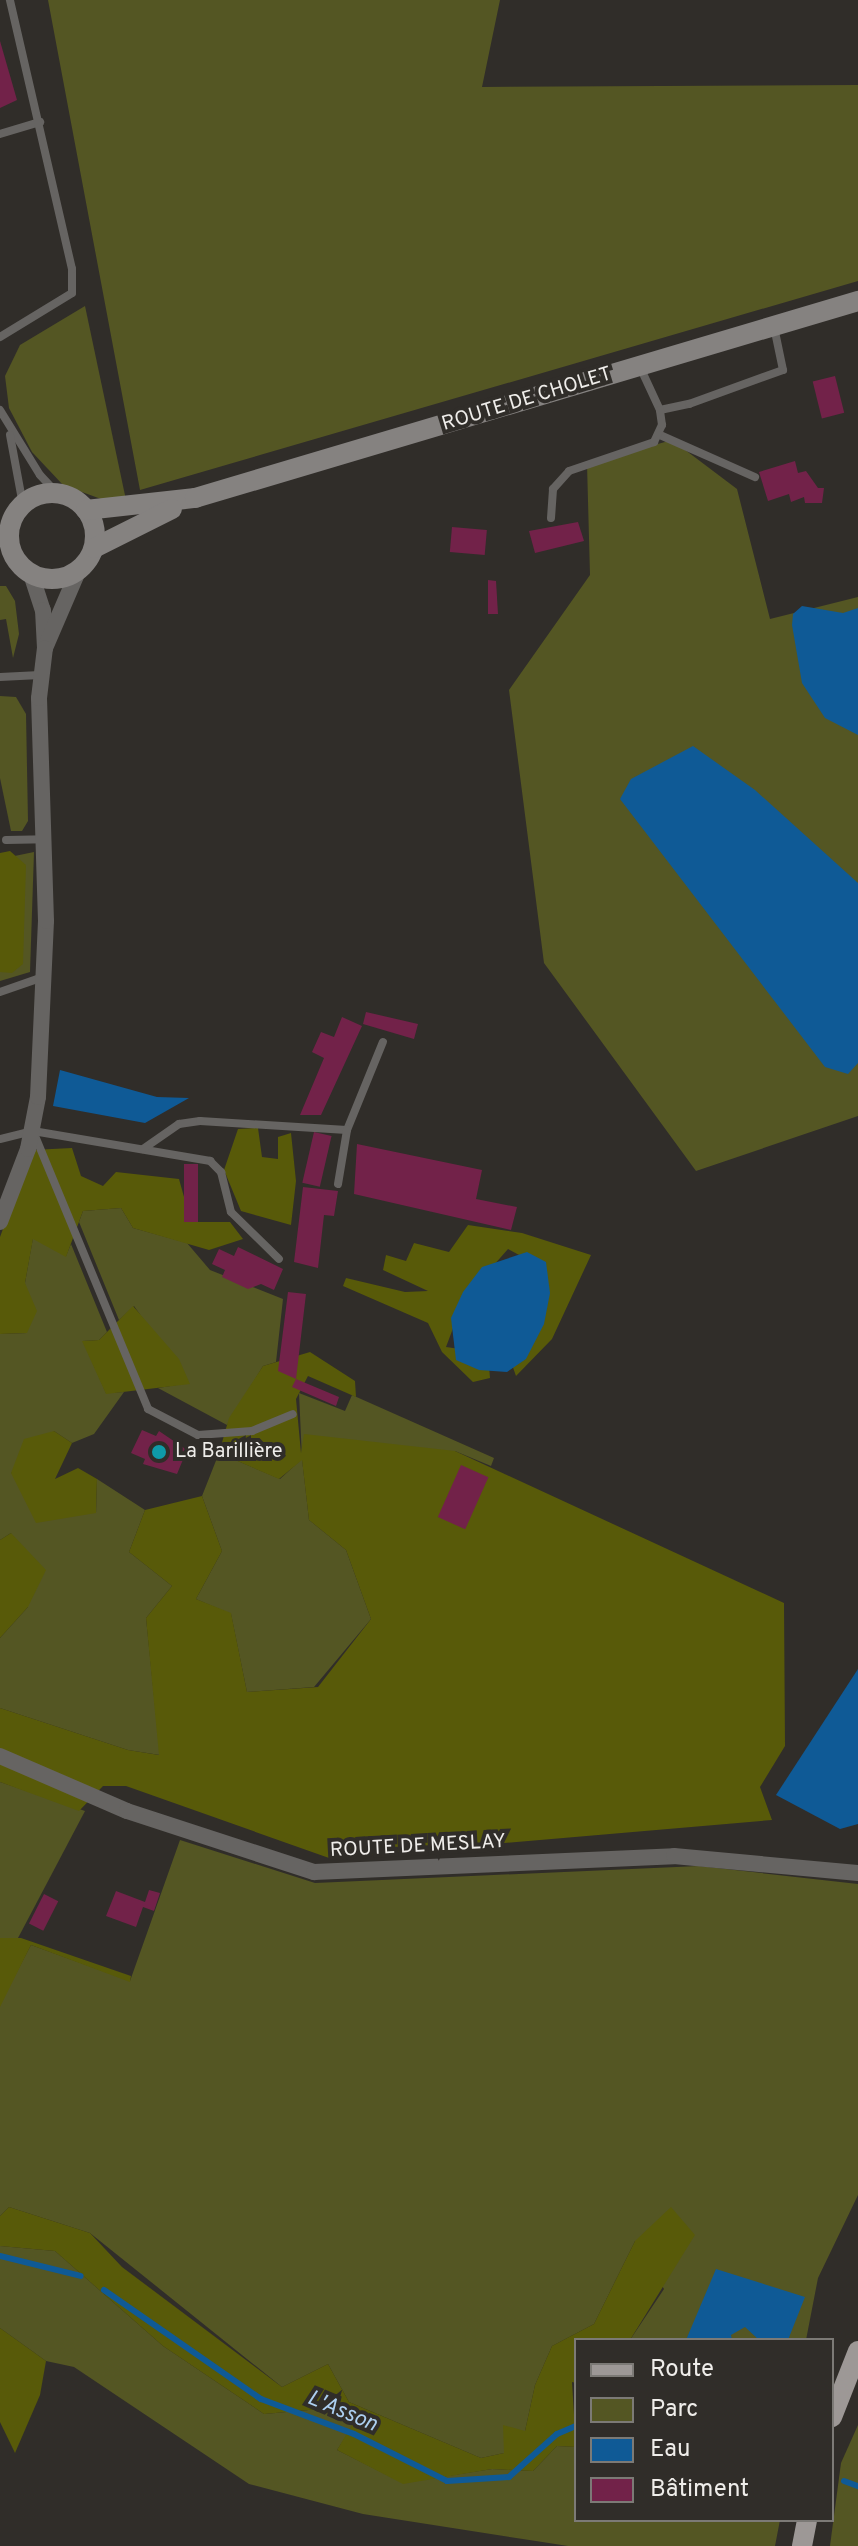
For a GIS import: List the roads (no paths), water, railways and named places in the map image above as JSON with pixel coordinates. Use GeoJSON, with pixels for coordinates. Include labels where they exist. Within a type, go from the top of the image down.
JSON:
{"type":"FeatureCollection","features":[{"type":"Feature","properties":{"kind":"main road","name":"ROUTE DE CHOLET"},"geometry":{"type":"LineString","coordinates":[[94,548],[195,498],[858,301]]}},
{"type":"Feature","properties":{"kind":"main road"},"geometry":{"type":"LineString","coordinates":[[0,567],[26,570],[56,579],[79,569],[94,548],[94,528],[86,510],[58,494],[23,505],[5,533],[11,549],[26,570]]}},
{"type":"Feature","properties":{"kind":"main road","name":"ROUTE DE CHOLET"},"geometry":{"type":"LineString","coordinates":[[86,510],[195,498]]}},
{"type":"Feature","properties":{"kind":"main road"},"geometry":{"type":"LineString","coordinates":[[834,2412],[858,2351]]}},
{"type":"Feature","properties":{"kind":"main road"},"geometry":{"type":"LineString","coordinates":[[802,2546],[807,2522]]}},
{"type":"Feature","properties":{"kind":"street"},"geometry":{"type":"LineString","coordinates":[[0,1222],[33,1131],[43,977],[46,839],[40,675],[45,648],[79,569]]}},
{"type":"Feature","properties":{"kind":"street"},"geometry":{"type":"LineString","coordinates":[[26,570],[43,610],[45,648]]}},
{"type":"Feature","properties":{"kind":"street","name":"ROUTE DE MESLAY"},"geometry":{"type":"LineString","coordinates":[[0,1756],[127,1811],[314,1872],[674,1856],[858,1873]]}},
{"type":"Feature","properties":{"kind":"lane"},"geometry":{"type":"LineString","coordinates":[[0,337],[72,293],[72,269],[10,0]]}},
{"type":"Feature","properties":{"kind":"lane"},"geometry":{"type":"LineString","coordinates":[[0,134],[40,122]]}},
{"type":"Feature","properties":{"kind":"lane"},"geometry":{"type":"LineString","coordinates":[[660,410],[776,376],[783,370],[774,326]]}},
{"type":"Feature","properties":{"kind":"lane"},"geometry":{"type":"LineString","coordinates":[[551,518],[553,489],[569,471],[654,442],[660,435],[660,410],[640,366]]}},
{"type":"Feature","properties":{"kind":"lane"},"geometry":{"type":"LineString","coordinates":[[0,410],[8,426],[58,494]]}},
{"type":"Feature","properties":{"kind":"lane"},"geometry":{"type":"LineString","coordinates":[[8,426],[23,505]]}},
{"type":"Feature","properties":{"kind":"lane"},"geometry":{"type":"LineString","coordinates":[[660,435],[755,477]]}},
{"type":"Feature","properties":{"kind":"lane"},"geometry":{"type":"LineString","coordinates":[[0,677],[40,675]]}},
{"type":"Feature","properties":{"kind":"lane"},"geometry":{"type":"LineString","coordinates":[[6,840],[46,839]]}},
{"type":"Feature","properties":{"kind":"lane"},"geometry":{"type":"LineString","coordinates":[[0,992],[43,977]]}},
{"type":"Feature","properties":{"kind":"lane"},"geometry":{"type":"LineString","coordinates":[[338,1184],[347,1130],[383,1042]]}},
{"type":"Feature","properties":{"kind":"lane"},"geometry":{"type":"LineString","coordinates":[[143,1149],[179,1124],[200,1121],[347,1130]]}},
{"type":"Feature","properties":{"kind":"lane"},"geometry":{"type":"LineString","coordinates":[[0,1139],[33,1131],[210,1161],[221,1172],[231,1212],[279,1259]]}},
{"type":"Feature","properties":{"kind":"lane"},"geometry":{"type":"LineString","coordinates":[[33,1131],[148,1409],[198,1435],[252,1431],[293,1414]]}},
{"type":"Feature","properties":{"kind":"water"},"geometry":{"type":"Polygon","coordinates":[[[802,606],[843,613],[858,608],[858,735],[825,718],[802,683],[792,625],[793,614],[802,606]]]}},
{"type":"Feature","properties":{"kind":"water"},"geometry":{"type":"Polygon","coordinates":[[[693,746],[755,790],[858,883],[858,1063],[848,1074],[825,1067],[620,799],[631,779],[693,746]]]}},
{"type":"Feature","properties":{"kind":"water"},"geometry":{"type":"Polygon","coordinates":[[[60,1070],[157,1097],[189,1098],[145,1123],[53,1106],[60,1070]]]}},
{"type":"Feature","properties":{"kind":"water"},"geometry":{"type":"Polygon","coordinates":[[[527,1252],[546,1262],[550,1293],[544,1324],[526,1359],[507,1372],[479,1370],[456,1360],[451,1318],[463,1292],[482,1267],[527,1252]]]}},
{"type":"Feature","properties":{"kind":"water"},"geometry":{"type":"Polygon","coordinates":[[[858,1669],[858,1824],[840,1829],[776,1795],[858,1669]]]}},
{"type":"Feature","properties":{"kind":"water"},"geometry":{"type":"Polygon","coordinates":[[[716,2269],[805,2297],[789,2338],[757,2338],[745,2327],[731,2335],[732,2338],[687,2338],[716,2269]]]}},
{"type":"Feature","properties":{"kind":"waterway","name":"L'Asson"},"geometry":{"type":"LineString","coordinates":[[0,2256],[81,2276]]}},
{"type":"Feature","properties":{"kind":"waterway","name":"L'Asson"},"geometry":{"type":"LineString","coordinates":[[104,2290],[261,2399],[354,2434],[447,2481],[509,2477],[557,2434],[574,2427]]}},
{"type":"Feature","properties":{"kind":"waterway","name":"L'Asson"},"geometry":{"type":"LineString","coordinates":[[844,2481],[858,2486]]}},
{"type":"Feature","properties":{"kind":"place","name":"La Barillière"},"geometry":{"type":"Point","coordinates":[159,1452]}}]}
